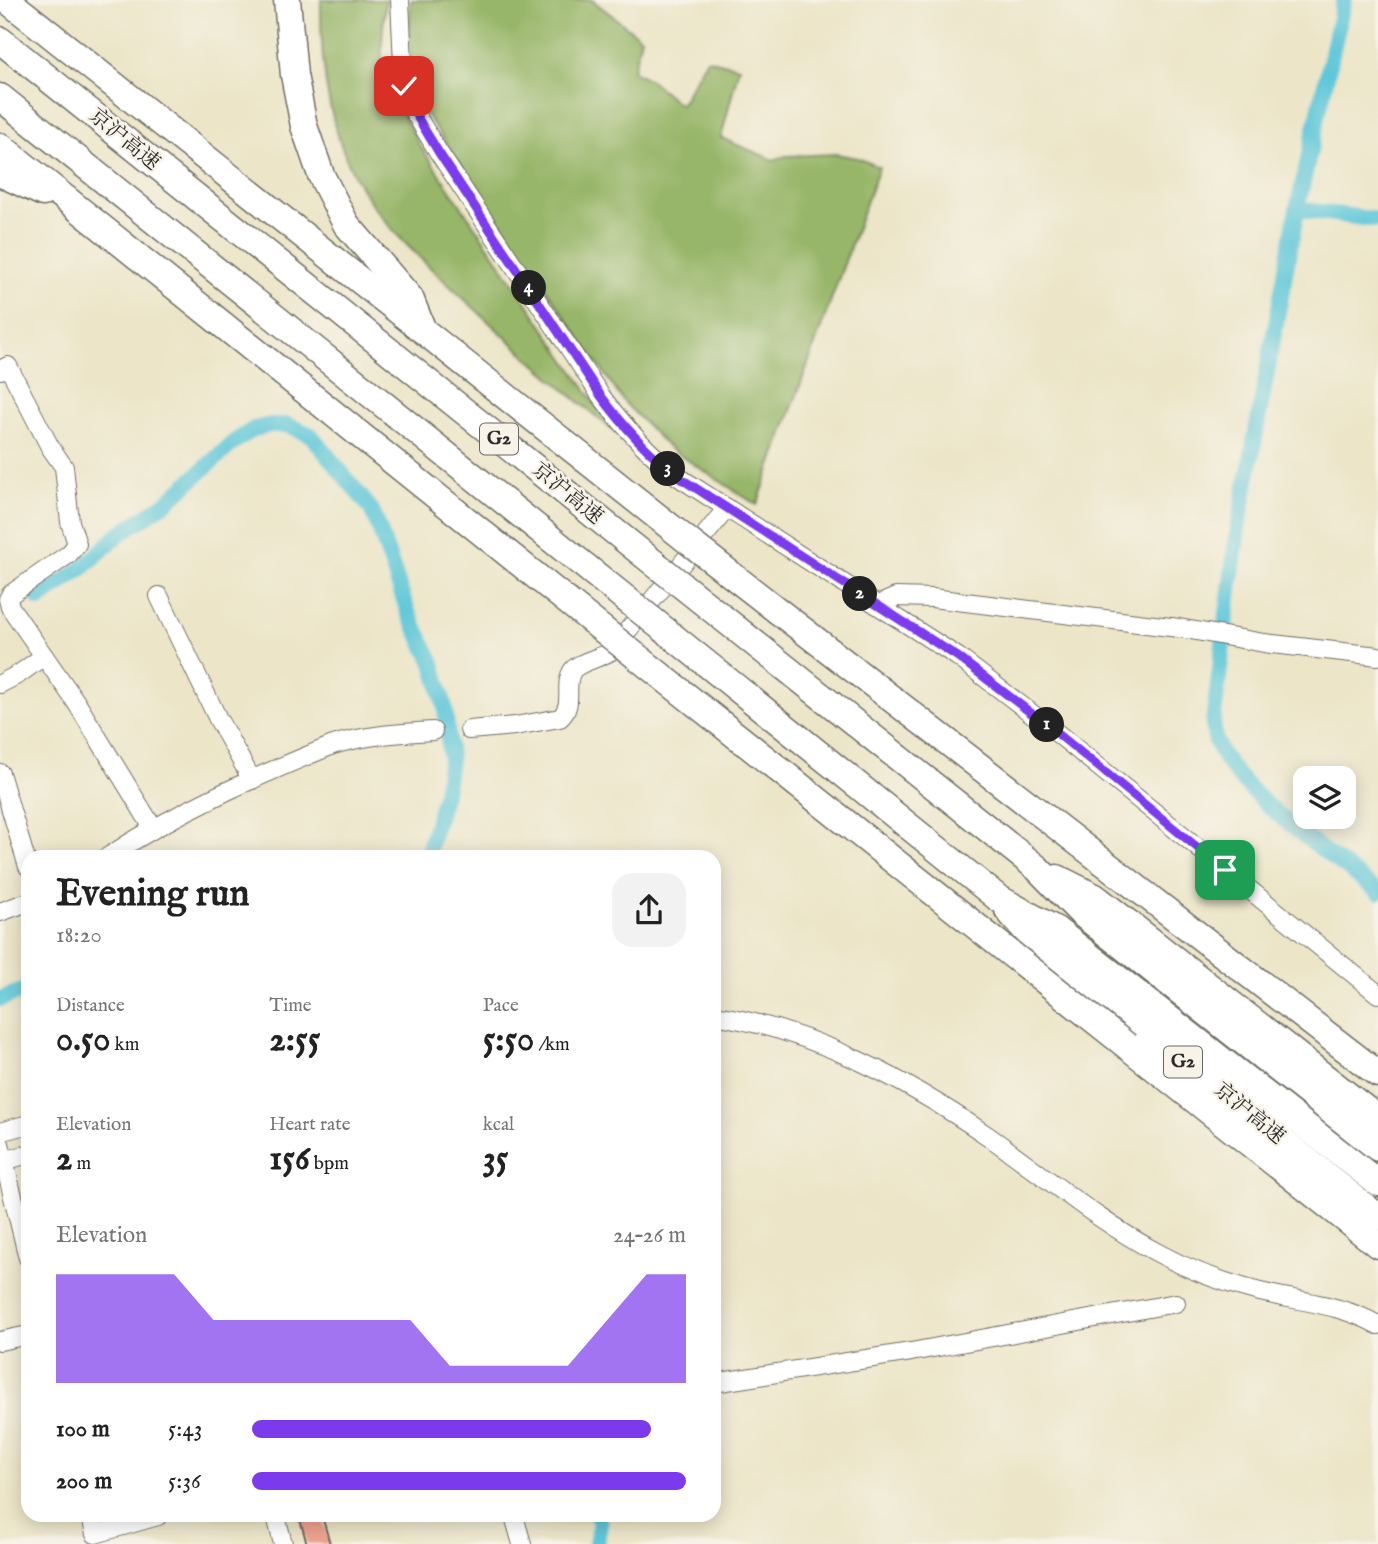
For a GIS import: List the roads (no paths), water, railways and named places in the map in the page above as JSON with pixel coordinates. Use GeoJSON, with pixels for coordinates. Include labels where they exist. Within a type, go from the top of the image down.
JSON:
{"type":"FeatureCollection","features":[{"type":"Feature","properties":{"kind":"highway"},"geometry":{"type":"LineString","coordinates":[[6,0],[688,541],[1378,1074]]}},
{"type":"Feature","properties":{"kind":"highway"},"geometry":{"type":"LineString","coordinates":[[287,0],[296,88],[304,126],[321,176],[346,224],[410,299],[424,332]]}},
{"type":"Feature","properties":{"kind":"highway","name":"京沪高速"},"geometry":{"type":"LineString","coordinates":[[9,47],[1037,868],[1082,913],[1378,1148]]}},
{"type":"Feature","properties":{"kind":"highway","name":"京沪高速"},"geometry":{"type":"LineString","coordinates":[[0,97],[998,898],[1056,930],[1378,1183]]}},
{"type":"Feature","properties":{"kind":"highway"},"geometry":{"type":"LineString","coordinates":[[0,146],[602,629],[1378,1245]]}},
{"type":"Feature","properties":{"kind":"highway"},"geometry":{"type":"LineString","coordinates":[[0,173],[36,191],[65,198]]}},
{"type":"Feature","properties":{"kind":"highway","name":"京沪高速"},"geometry":{"type":"LineString","coordinates":[[1037,868],[1095,897],[1378,1119]]}},
{"type":"Feature","properties":{"kind":"highway","name":"京沪高速"},"geometry":{"type":"LineString","coordinates":[[998,898],[1041,948],[1378,1217]]}},
{"type":"Feature","properties":{"kind":"street"},"geometry":{"type":"LineString","coordinates":[[400,0],[404,86],[413,110],[601,396],[626,430],[649,454],[677,476],[958,657],[1052,729],[1378,994]]}},
{"type":"Feature","properties":{"kind":"street"},"geometry":{"type":"LineString","coordinates":[[0,370],[8,366],[67,475],[69,513],[77,544],[68,554],[19,586],[8,599],[18,621],[76,702],[153,828]]}},
{"type":"Feature","properties":{"kind":"street"},"geometry":{"type":"LineString","coordinates":[[469,730],[560,718],[568,706],[573,670],[579,664],[602,657],[611,650],[727,508]]}},
{"type":"Feature","properties":{"kind":"street"},"geometry":{"type":"LineString","coordinates":[[159,596],[218,719],[252,780]]}},
{"type":"Feature","properties":{"kind":"street"},"geometry":{"type":"LineString","coordinates":[[878,605],[896,597],[932,598],[1179,628],[1264,643],[1378,656]]}},
{"type":"Feature","properties":{"kind":"street"},"geometry":{"type":"LineString","coordinates":[[0,684],[44,656]]}},
{"type":"Feature","properties":{"kind":"street"},"geometry":{"type":"LineString","coordinates":[[119,850],[153,828],[323,749],[353,738],[433,731]]}},
{"type":"Feature","properties":{"kind":"street"},"geometry":{"type":"LineString","coordinates":[[0,773],[23,850]]}},
{"type":"Feature","properties":{"kind":"street"},"geometry":{"type":"LineString","coordinates":[[0,912],[21,904]]}},
{"type":"Feature","properties":{"kind":"street"},"geometry":{"type":"LineString","coordinates":[[721,1017],[776,1030],[836,1051],[884,1072],[935,1101],[1157,1253],[1205,1276],[1255,1291],[1342,1310],[1378,1325]]}},
{"type":"Feature","properties":{"kind":"street"},"geometry":{"type":"LineString","coordinates":[[0,1132],[21,1126]]}},
{"type":"Feature","properties":{"kind":"street"},"geometry":{"type":"LineString","coordinates":[[21,1153],[2,1152],[21,1229]]}},
{"type":"Feature","properties":{"kind":"street"},"geometry":{"type":"LineString","coordinates":[[721,1382],[911,1352],[1176,1303]]}},
{"type":"Feature","properties":{"kind":"street"},"geometry":{"type":"LineString","coordinates":[[0,1341],[21,1336]]}},
{"type":"Feature","properties":{"kind":"street"},"geometry":{"type":"LineString","coordinates":[[92,1522],[95,1534],[137,1522]]}},
{"type":"Feature","properties":{"kind":"street"},"geometry":{"type":"LineString","coordinates":[[278,1522],[283,1544]]}},
{"type":"Feature","properties":{"kind":"street"},"geometry":{"type":"LineString","coordinates":[[516,1522],[522,1544]]}},
{"type":"Feature","properties":{"kind":"waterway"},"geometry":{"type":"LineString","coordinates":[[1344,0],[1297,209],[1237,535],[1213,723],[1217,744],[1228,764],[1245,784],[1289,824],[1378,892]]}},
{"type":"Feature","properties":{"kind":"waterway"},"geometry":{"type":"LineString","coordinates":[[1297,209],[1378,220]]}},
{"type":"Feature","properties":{"kind":"waterway"},"geometry":{"type":"LineString","coordinates":[[39,599],[85,566],[118,535],[166,503],[234,442],[254,429],[287,425],[311,435],[371,509],[408,612],[433,663],[445,707],[450,759],[445,793],[428,850]]}},
{"type":"Feature","properties":{"kind":"waterway"},"geometry":{"type":"LineString","coordinates":[[0,999],[21,992]]}},
{"type":"Feature","properties":{"kind":"waterway"},"geometry":{"type":"LineString","coordinates":[[596,1544],[599,1522]]}}]}
